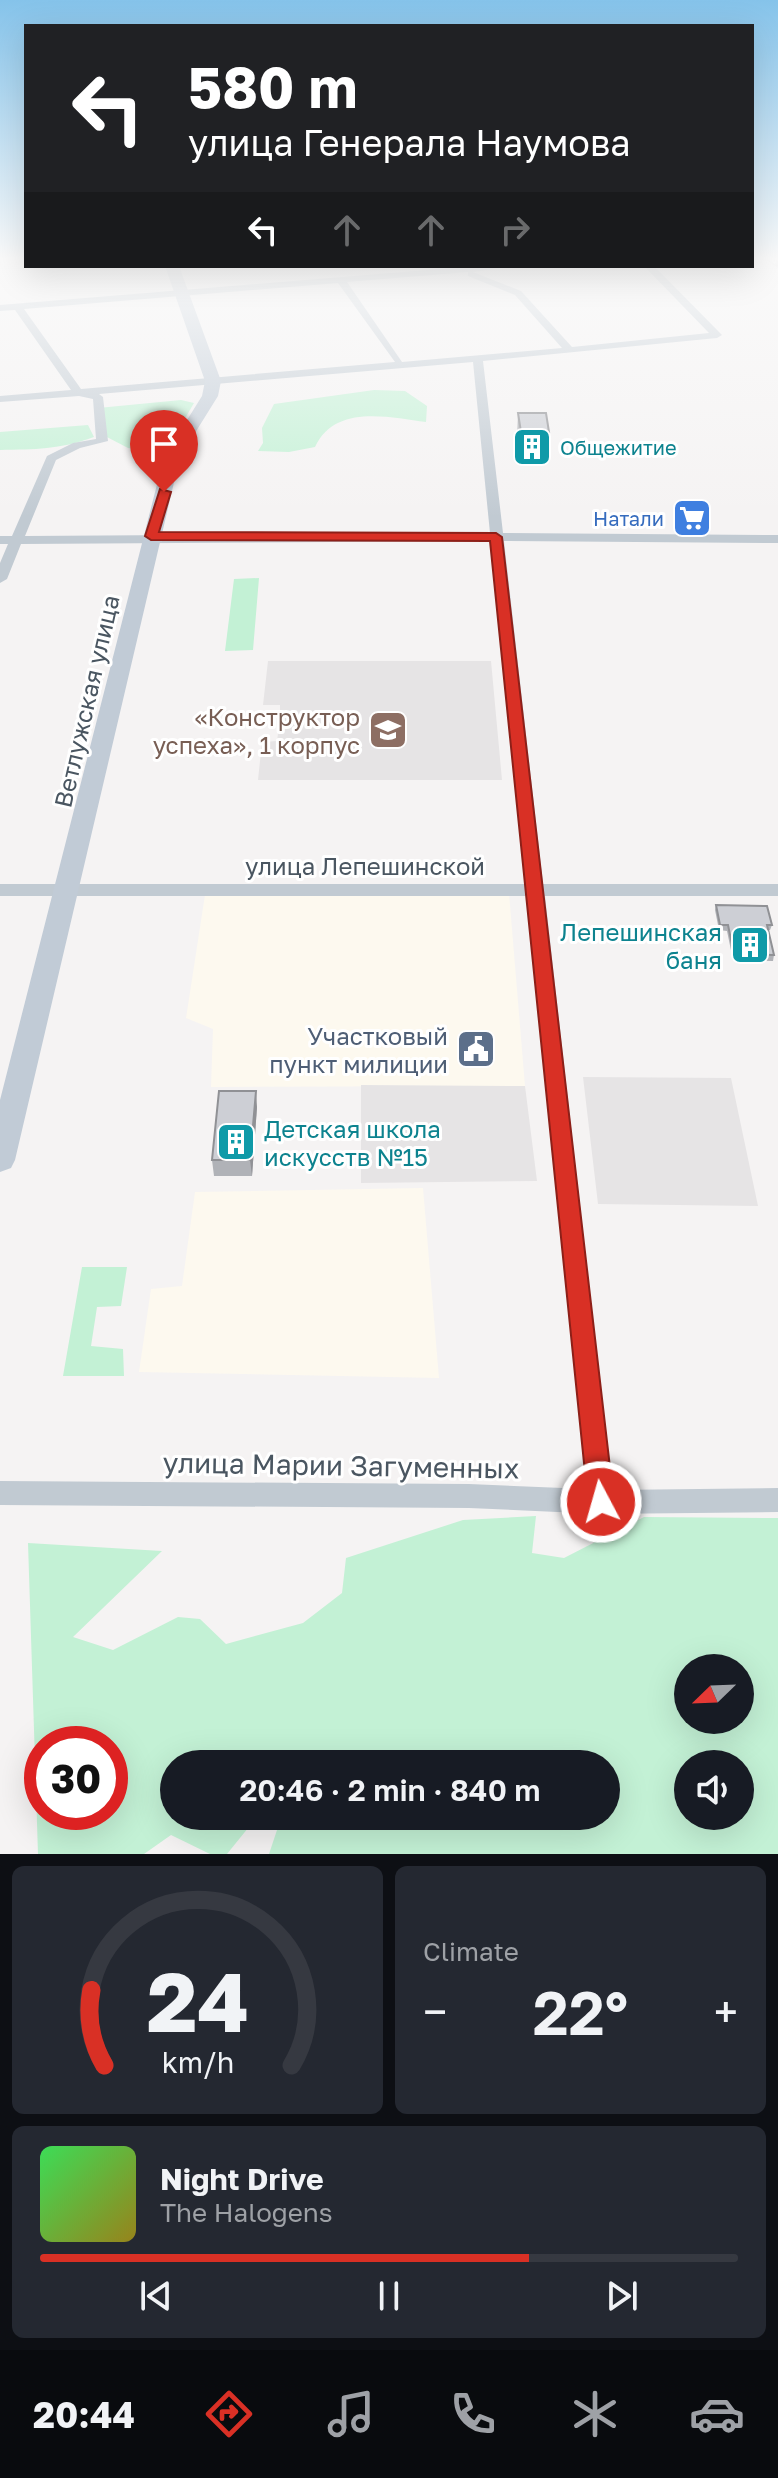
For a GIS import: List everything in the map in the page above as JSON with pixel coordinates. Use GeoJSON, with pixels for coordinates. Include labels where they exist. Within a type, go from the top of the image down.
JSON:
{"type":"FeatureCollection","features":[{"type":"Feature","properties":{"kind":"main road"},"geometry":{"type":"LineString","coordinates":[[201,345],[213,381]]}},
{"type":"Feature","properties":{"kind":"main road","name":"Ветлужская улица"},"geometry":{"type":"LineString","coordinates":[[0,1160],[172,457],[210,396],[213,381]]}},
{"type":"Feature","properties":{"kind":"street"},"geometry":{"type":"LineString","coordinates":[[0,579],[51,458],[77,445],[102,441],[98,397],[78,392],[44,345]]}},
{"type":"Feature","properties":{"kind":"street"},"geometry":{"type":"LineString","coordinates":[[387,345],[400,363]]}},
{"type":"Feature","properties":{"kind":"street"},"geometry":{"type":"LineString","coordinates":[[564,345],[570,351]]}},
{"type":"Feature","properties":{"kind":"street"},"geometry":{"type":"LineString","coordinates":[[0,399],[630,345]]}},
{"type":"Feature","properties":{"kind":"street"},"geometry":{"type":"LineString","coordinates":[[400,363],[469,357]]}},
{"type":"Feature","properties":{"kind":"street"},"geometry":{"type":"LineString","coordinates":[[469,357],[496,537],[601,1502]]}},
{"type":"Feature","properties":{"kind":"street"},"geometry":{"type":"LineString","coordinates":[[0,540],[151,536],[778,539]]}},
{"type":"Feature","properties":{"kind":"street","name":"улица Лепешинской"},"geometry":{"type":"LineString","coordinates":[[0,890],[778,890]]}},
{"type":"Feature","properties":{"kind":"street","name":"улица Марии Загуменных"},"geometry":{"type":"LineString","coordinates":[[0,1493],[469,1496],[601,1502],[778,1500]]}},
{"type":"Feature","properties":{"kind":"shaded area","name":"«Конструктор успеха», 1 корпус"},"geometry":{"type":"Polygon","coordinates":[[[268,661],[491,661],[502,780],[258,780],[262,742],[277,741],[280,719],[280,705],[263,705],[268,661]]]}},
{"type":"Feature","properties":{"kind":"shaded area"},"geometry":{"type":"Polygon","coordinates":[[[509,893],[525,1086],[211,1087],[213,1029],[186,1018],[205,895],[509,893]]]}},
{"type":"Feature","properties":{"kind":"shaded area"},"geometry":{"type":"Polygon","coordinates":[[[583,1077],[731,1078],[758,1206],[598,1204],[583,1077]]]}},
{"type":"Feature","properties":{"kind":"shaded area"},"geometry":{"type":"Polygon","coordinates":[[[361,1085],[525,1086],[537,1181],[361,1183],[361,1085]]]}},
{"type":"Feature","properties":{"kind":"shaded area"},"geometry":{"type":"Polygon","coordinates":[[[423,1188],[439,1378],[139,1372],[151,1289],[182,1286],[195,1192],[423,1188]]]}},
{"type":"Feature","properties":{"kind":"green space"},"geometry":{"type":"Polygon","coordinates":[[[374,390],[405,391],[427,406],[426,422],[364,416],[335,424],[315,447],[289,452],[258,451],[263,443],[262,428],[274,404],[374,390]]]}},
{"type":"Feature","properties":{"kind":"green space"},"geometry":{"type":"Polygon","coordinates":[[[181,400],[194,403],[165,453],[128,448],[103,435],[98,408],[181,400]]]}},
{"type":"Feature","properties":{"kind":"green space"},"geometry":{"type":"Polygon","coordinates":[[[88,425],[94,437],[81,441],[47,448],[0,450],[0,432],[88,425]]]}},
{"type":"Feature","properties":{"kind":"green space"},"geometry":{"type":"Polygon","coordinates":[[[259,578],[253,650],[225,651],[234,579],[259,578]]]}},
{"type":"Feature","properties":{"kind":"green space"},"geometry":{"type":"Polygon","coordinates":[[[82,1267],[127,1267],[121,1306],[97,1307],[91,1346],[123,1349],[124,1376],[63,1376],[82,1267]]]}},
{"type":"Feature","properties":{"kind":"green space"},"geometry":{"type":"Polygon","coordinates":[[[536,1516],[532,1553],[564,1558],[644,1517],[778,1518],[778,1854],[269,1854],[277,1830],[620,1830],[620,1750],[160,1750],[160,1830],[246,1830],[227,1854],[210,1854],[171,1835],[144,1854],[38,1854],[37,1830],[128,1830],[128,1726],[34,1726],[28,1543],[162,1551],[73,1637],[113,1650],[178,1617],[200,1619],[226,1644],[303,1623],[342,1593],[346,1558],[463,1520],[536,1516]]]}},
{"type":"Feature","properties":{"kind":"building"},"geometry":{"type":"Polygon","coordinates":[[[518,413],[546,413],[549,432],[521,432],[518,413]]]}},
{"type":"Feature","properties":{"kind":"building","name":"Лепешинская баня"},"geometry":{"type":"Polygon","coordinates":[[[716,905],[767,906],[772,925],[767,925],[774,955],[734,954],[728,925],[720,925],[716,905]]]}},
{"type":"Feature","properties":{"kind":"building","name":"Детская школа искусств №15"},"geometry":{"type":"Polygon","coordinates":[[[219,1091],[256,1091],[250,1160],[212,1160],[219,1091]]]}},
{"type":"Feature","properties":{"kind":"place","name":"Общежитие"},"geometry":{"type":"Point","coordinates":[532,447]}},
{"type":"Feature","properties":{"kind":"place","name":"Натали"},"geometry":{"type":"Point","coordinates":[692,518]}},
{"type":"Feature","properties":{"kind":"place","name":"«Конструктор успеха», 1 корпус"},"geometry":{"type":"Point","coordinates":[388,730]}},
{"type":"Feature","properties":{"kind":"place","name":"Лепешинская баня"},"geometry":{"type":"Point","coordinates":[750,945]}},
{"type":"Feature","properties":{"kind":"place","name":"Участковый пункт милиции"},"geometry":{"type":"Point","coordinates":[476,1049]}},
{"type":"Feature","properties":{"kind":"place","name":"Детская школа искусств №15"},"geometry":{"type":"Point","coordinates":[236,1142]}},
{"type":"Feature","properties":{"kind":"route"},"geometry":{"type":"LineString","coordinates":[[164,492],[151,536],[496,537],[601,1502]]}}]}
